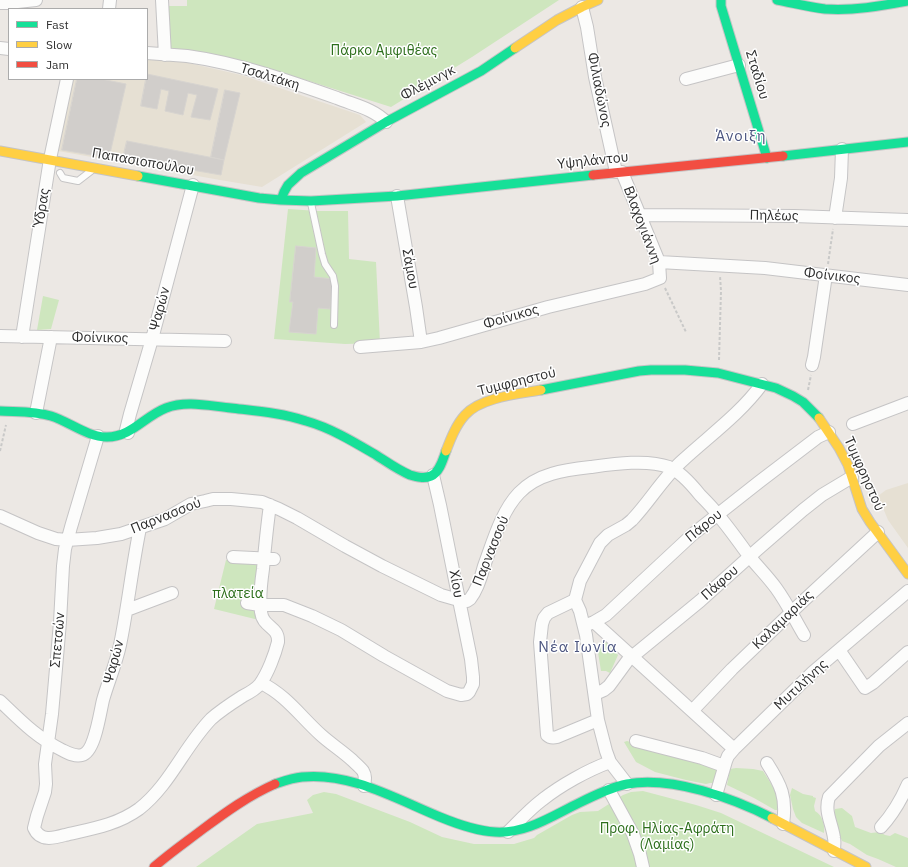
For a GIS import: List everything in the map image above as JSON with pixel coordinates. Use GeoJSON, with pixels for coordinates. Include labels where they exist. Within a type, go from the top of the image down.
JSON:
{"type":"FeatureCollection","features":[{"type":"Feature","properties":{"kind":"main road","name":"Φλέμινγκ"},"geometry":{"type":"LineString","coordinates":[[281,200],[285,188],[301,173],[386,122],[481,71],[558,20],[598,0]]}},
{"type":"Feature","properties":{"kind":"main road","name":"Σταδίου"},"geometry":{"type":"LineString","coordinates":[[721,0],[721,6],[767,158]]}},
{"type":"Feature","properties":{"kind":"main road"},"geometry":{"type":"LineString","coordinates":[[777,0],[828,9],[870,7],[908,1]]}},
{"type":"Feature","properties":{"kind":"main road","name":"Υψηλάντου"},"geometry":{"type":"LineString","coordinates":[[281,200],[311,201],[397,196],[908,142]]}},
{"type":"Feature","properties":{"kind":"main road","name":"Παπασιοπούλου"},"geometry":{"type":"LineString","coordinates":[[0,150],[281,200]]}},
{"type":"Feature","properties":{"kind":"main road","name":"Τυμφρηστού"},"geometry":{"type":"LineString","coordinates":[[433,475],[441,465],[451,439],[464,416],[473,408],[489,401],[639,371],[685,370],[718,373],[762,384],[785,392],[803,402],[820,420],[844,456],[862,508],[908,574]]}},
{"type":"Feature","properties":{"kind":"main road"},"geometry":{"type":"LineString","coordinates":[[4,411],[36,413],[50,416],[98,436],[110,437],[116,437],[131,431],[159,411],[181,404],[216,406],[279,414],[292,416],[328,429],[413,476],[419,477],[433,475]]}},
{"type":"Feature","properties":{"kind":"main road"},"geometry":{"type":"LineString","coordinates":[[154,867],[179,846],[242,801],[275,784],[288,780],[313,777],[339,779],[364,786],[456,823],[470,828],[492,832],[508,832],[521,829],[609,790],[627,784],[666,784],[716,795],[744,804],[866,867]]}},
{"type":"Feature","properties":{"kind":"street"},"geometry":{"type":"LineString","coordinates":[[0,3],[36,0]]}},
{"type":"Feature","properties":{"kind":"street"},"geometry":{"type":"LineString","coordinates":[[162,0],[165,55]]}},
{"type":"Feature","properties":{"kind":"street","name":"Φιλιαδώνος"},"geometry":{"type":"LineString","coordinates":[[582,7],[595,77],[619,172]]}},
{"type":"Feature","properties":{"kind":"street","name":"Τσαλτάκη"},"geometry":{"type":"LineString","coordinates":[[148,53],[192,57],[251,70],[318,91],[370,111],[380,116],[386,122]]}},
{"type":"Feature","properties":{"kind":"street"},"geometry":{"type":"LineString","coordinates":[[686,78],[739,65]]}},
{"type":"Feature","properties":{"kind":"street","name":"Ύδρας"},"geometry":{"type":"LineString","coordinates":[[22,337],[50,160],[67,80]]}},
{"type":"Feature","properties":{"kind":"street"},"geometry":{"type":"LineString","coordinates":[[835,218],[841,178],[842,150]]}},
{"type":"Feature","properties":{"kind":"street","name":"Βλαχογιάννη"},"geometry":{"type":"LineString","coordinates":[[619,172],[640,215],[659,262],[660,278]]}},
{"type":"Feature","properties":{"kind":"street","name":"Ψαρών"},"geometry":{"type":"LineString","coordinates":[[131,431],[126,430],[130,414],[152,339],[193,185]]}},
{"type":"Feature","properties":{"kind":"street","name":"Σάμου"},"geometry":{"type":"LineString","coordinates":[[397,196],[421,342]]}},
{"type":"Feature","properties":{"kind":"street","name":"Πηλέως"},"geometry":{"type":"LineString","coordinates":[[640,215],[794,216],[908,220]]}},
{"type":"Feature","properties":{"kind":"street","name":"Φοίνικος"},"geometry":{"type":"LineString","coordinates":[[659,262],[765,268],[908,285]]}},
{"type":"Feature","properties":{"kind":"street"},"geometry":{"type":"LineString","coordinates":[[812,365],[826,275]]}},
{"type":"Feature","properties":{"kind":"street","name":"Φοίνικος"},"geometry":{"type":"LineString","coordinates":[[360,347],[421,342],[439,338],[548,307],[645,284],[660,278]]}},
{"type":"Feature","properties":{"kind":"street","name":"Φοίνικος"},"geometry":{"type":"LineString","coordinates":[[0,336],[225,341]]}},
{"type":"Feature","properties":{"kind":"street"},"geometry":{"type":"LineString","coordinates":[[36,413],[51,337]]}},
{"type":"Feature","properties":{"kind":"street"},"geometry":{"type":"LineString","coordinates":[[734,749],[633,656],[589,624],[575,600],[580,581],[600,543],[632,520],[674,469],[755,394],[762,384]]}},
{"type":"Feature","properties":{"kind":"street"},"geometry":{"type":"LineString","coordinates":[[853,424],[908,403]]}},
{"type":"Feature","properties":{"kind":"street","name":"Πάρου"},"geometry":{"type":"LineString","coordinates":[[589,624],[606,615],[693,534],[718,514],[818,438],[829,432]]}},
{"type":"Feature","properties":{"kind":"street","name":"Σπετσών"},"geometry":{"type":"LineString","coordinates":[[98,436],[67,540],[63,566],[52,714],[45,764],[46,784],[34,828],[43,838],[57,838],[103,827],[138,809],[162,786],[182,756],[211,720],[261,683]]}},
{"type":"Feature","properties":{"kind":"street","name":"Παρνασσού"},"geometry":{"type":"LineString","coordinates":[[0,516],[38,533],[56,539],[67,540],[97,538],[121,534],[165,518],[192,504],[205,500],[217,499],[262,502],[297,518],[382,566],[441,595],[467,601],[473,595],[479,582],[495,536],[506,511],[517,495],[536,479],[555,472],[603,465],[663,465],[674,469],[685,478],[718,514],[777,589],[804,635]]}},
{"type":"Feature","properties":{"kind":"street","name":"Χίου"},"geometry":{"type":"LineString","coordinates":[[260,605],[284,605],[312,616],[341,630],[447,691],[461,695],[467,694],[473,684],[473,670],[442,512],[433,475]]}},
{"type":"Feature","properties":{"kind":"street","name":"Πάφου"},"geometry":{"type":"LineString","coordinates":[[594,694],[609,686],[628,660],[641,651],[700,601],[822,495],[852,477]]}},
{"type":"Feature","properties":{"kind":"street"},"geometry":{"type":"LineString","coordinates":[[270,505],[269,558],[260,605],[263,620],[275,631],[278,638],[268,669],[261,683],[283,697],[321,735],[357,764],[365,776],[366,780],[364,786]]}},
{"type":"Feature","properties":{"kind":"street","name":"Ψαρών"},"geometry":{"type":"LineString","coordinates":[[48,743],[68,753],[76,755],[82,755],[89,751],[94,738],[119,647],[140,528]]}},
{"type":"Feature","properties":{"kind":"street","name":"Καλαμαριάς"},"geometry":{"type":"LineString","coordinates":[[692,711],[732,669],[791,612],[878,532]]}},
{"type":"Feature","properties":{"kind":"street"},"geometry":{"type":"LineString","coordinates":[[233,557],[269,558]]}},
{"type":"Feature","properties":{"kind":"street","name":"Μυτιλήνης"},"geometry":{"type":"LineString","coordinates":[[716,795],[724,766],[728,756],[734,749],[813,672],[908,591]]}},
{"type":"Feature","properties":{"kind":"street"},"geometry":{"type":"LineString","coordinates":[[126,610],[172,593]]}},
{"type":"Feature","properties":{"kind":"street"},"geometry":{"type":"LineString","coordinates":[[575,600],[548,613],[542,624],[540,642],[547,735],[553,738],[557,737],[598,720]]}},
{"type":"Feature","properties":{"kind":"street"},"geometry":{"type":"LineString","coordinates":[[247,603],[260,605]]}},
{"type":"Feature","properties":{"kind":"street"},"geometry":{"type":"LineString","coordinates":[[589,624],[588,645],[598,720],[610,762],[627,784]]}},
{"type":"Feature","properties":{"kind":"street"},"geometry":{"type":"LineString","coordinates":[[839,650],[865,688],[874,683],[908,652]]}},
{"type":"Feature","properties":{"kind":"street"},"geometry":{"type":"LineString","coordinates":[[0,701],[25,725],[48,743]]}},
{"type":"Feature","properties":{"kind":"street"},"geometry":{"type":"LineString","coordinates":[[834,851],[835,840],[827,811],[829,797],[880,746],[908,722]]}},
{"type":"Feature","properties":{"kind":"street"},"geometry":{"type":"LineString","coordinates":[[636,741],[702,758],[724,766]]}},
{"type":"Feature","properties":{"kind":"street"},"geometry":{"type":"LineString","coordinates":[[508,832],[542,800],[592,770],[610,762]]}},
{"type":"Feature","properties":{"kind":"street"},"geometry":{"type":"LineString","coordinates":[[767,762],[781,787],[785,812],[783,824]]}},
{"type":"Feature","properties":{"kind":"street"},"geometry":{"type":"LineString","coordinates":[[881,827],[894,810],[908,784]]}},
{"type":"Feature","properties":{"kind":"street"},"geometry":{"type":"LineString","coordinates":[[609,790],[633,834],[643,867]]}},
{"type":"Feature","properties":{"kind":"lane"},"geometry":{"type":"LineString","coordinates":[[60,173],[63,178],[78,181],[96,168]]}},
{"type":"Feature","properties":{"kind":"lane"},"geometry":{"type":"LineString","coordinates":[[311,201],[322,254],[325,264],[333,276],[335,286],[334,325]]}},
{"type":"Feature","properties":{"kind":"path"},"geometry":{"type":"LineString","coordinates":[[826,275],[835,218]]}},
{"type":"Feature","properties":{"kind":"path"},"geometry":{"type":"LineString","coordinates":[[718,373],[721,291],[720,265]]}},
{"type":"Feature","properties":{"kind":"path"},"geometry":{"type":"LineString","coordinates":[[660,278],[686,332]]}},
{"type":"Feature","properties":{"kind":"path"},"geometry":{"type":"LineString","coordinates":[[803,402],[809,387],[812,365]]}},
{"type":"Feature","properties":{"kind":"path"},"geometry":{"type":"LineString","coordinates":[[0,451],[4,411]]}},
{"type":"Feature","properties":{"kind":"shaded area"},"geometry":{"type":"Polygon","coordinates":[[[148,59],[180,61],[241,75],[360,115],[366,122],[262,187],[58,151],[72,80],[148,80],[148,59]]]}},
{"type":"Feature","properties":{"kind":"shaded area"},"geometry":{"type":"Polygon","coordinates":[[[908,483],[908,548],[888,520],[878,496],[886,490],[908,483]]]}},
{"type":"Feature","properties":{"kind":"green space","name":"Πάρκο Αμφιθέας"},"geometry":{"type":"Polygon","coordinates":[[[187,0],[559,0],[472,57],[391,107],[248,63],[169,52],[167,6],[187,6],[187,0]]]}},
{"type":"Feature","properties":{"kind":"green space"},"geometry":{"type":"Polygon","coordinates":[[[288,209],[348,211],[349,259],[376,262],[380,343],[345,344],[274,339],[288,209]]]}},
{"type":"Feature","properties":{"kind":"green space"},"geometry":{"type":"Polygon","coordinates":[[[43,296],[59,300],[51,329],[37,330],[43,296]]]}},
{"type":"Feature","properties":{"kind":"green space","name":"πλατεία"},"geometry":{"type":"Polygon","coordinates":[[[226,560],[260,561],[259,620],[214,609],[226,560]]]}},
{"type":"Feature","properties":{"kind":"green space"},"geometry":{"type":"Polygon","coordinates":[[[604,640],[618,655],[610,673],[601,671],[597,646],[604,640]]]}},
{"type":"Feature","properties":{"kind":"green space"},"geometry":{"type":"Polygon","coordinates":[[[627,741],[718,768],[715,783],[706,784],[655,772],[636,762],[624,742],[627,741]]]}},
{"type":"Feature","properties":{"kind":"green space"},"geometry":{"type":"Polygon","coordinates":[[[736,768],[763,771],[778,797],[780,810],[775,810],[727,785],[730,769],[736,768]]]}},
{"type":"Feature","properties":{"kind":"green space"},"geometry":{"type":"Polygon","coordinates":[[[792,788],[803,794],[816,798],[814,806],[815,811],[820,815],[824,826],[824,833],[802,823],[796,817],[790,795],[792,788]]]}},
{"type":"Feature","properties":{"kind":"green space","name":"Προφ. Ηλίας-Αφράτη (Λαμίας)"},"geometry":{"type":"Polygon","coordinates":[[[643,791],[721,813],[834,867],[196,867],[257,824],[313,813],[307,800],[313,795],[324,792],[336,794],[410,822],[442,837],[474,844],[514,844],[534,838],[572,815],[580,812],[598,811],[623,795],[631,792],[643,791]]]}},
{"type":"Feature","properties":{"kind":"green space"},"geometry":{"type":"Polygon","coordinates":[[[842,808],[852,816],[855,827],[871,833],[880,832],[890,836],[895,833],[908,838],[908,867],[896,867],[867,855],[850,844],[842,841],[833,818],[835,809],[842,808]]]}},
{"type":"Feature","properties":{"kind":"building"},"geometry":{"type":"Polygon","coordinates":[[[148,74],[218,89],[210,120],[191,117],[197,95],[188,93],[183,115],[165,111],[169,91],[161,89],[157,109],[141,106],[146,80],[148,80],[148,74]]]}},
{"type":"Feature","properties":{"kind":"building"},"geometry":{"type":"Polygon","coordinates":[[[77,80],[106,80],[126,84],[109,158],[62,150],[77,80]]]}},
{"type":"Feature","properties":{"kind":"building"},"geometry":{"type":"Polygon","coordinates":[[[225,90],[240,93],[224,160],[211,157],[225,90]]]}},
{"type":"Feature","properties":{"kind":"building"},"geometry":{"type":"Polygon","coordinates":[[[127,141],[224,160],[221,175],[123,158],[127,141]]]}},
{"type":"Feature","properties":{"kind":"building"},"geometry":{"type":"Polygon","coordinates":[[[296,246],[316,248],[314,277],[333,279],[330,309],[318,308],[316,334],[289,332],[293,302],[290,302],[296,246]]]}},
{"type":"Feature","properties":{"kind":"traffic: fast"},"geometry":{"type":"LineString","coordinates":[[721,0],[721,6],[767,158]]}},
{"type":"Feature","properties":{"kind":"traffic: fast"},"geometry":{"type":"LineString","coordinates":[[777,0],[825,9],[867,8],[908,1]]}},
{"type":"Feature","properties":{"kind":"traffic: fast"},"geometry":{"type":"LineString","coordinates":[[281,200],[288,185],[301,173],[386,122],[481,71],[515,48]]}},
{"type":"Feature","properties":{"kind":"traffic: fast"},"geometry":{"type":"LineString","coordinates":[[783,156],[908,142]]}},
{"type":"Feature","properties":{"kind":"traffic: fast"},"geometry":{"type":"LineString","coordinates":[[138,176],[259,198],[311,201],[397,196],[593,175]]}},
{"type":"Feature","properties":{"kind":"traffic: fast"},"geometry":{"type":"LineString","coordinates":[[541,390],[639,371],[685,370],[718,373],[776,388],[803,402],[819,418]]}},
{"type":"Feature","properties":{"kind":"traffic: fast"},"geometry":{"type":"LineString","coordinates":[[0,411],[45,414],[92,435],[107,437],[123,434],[158,412],[166,408],[182,404],[206,405],[269,413],[297,418],[324,427],[351,440],[401,471],[420,477],[431,476],[437,472],[446,451]]}},
{"type":"Feature","properties":{"kind":"traffic: fast"},"geometry":{"type":"LineString","coordinates":[[275,784],[302,777],[338,779],[372,788],[460,825],[495,832],[506,832],[528,827],[609,789],[621,785],[645,782],[663,783],[702,790],[739,803],[772,818]]}},
{"type":"Feature","properties":{"kind":"traffic: slow"},"geometry":{"type":"LineString","coordinates":[[515,48],[557,20],[598,0]]}},
{"type":"Feature","properties":{"kind":"traffic: slow"},"geometry":{"type":"LineString","coordinates":[[0,151],[138,176]]}},
{"type":"Feature","properties":{"kind":"traffic: slow"},"geometry":{"type":"LineString","coordinates":[[446,451],[459,423],[472,409],[490,400],[541,390]]}},
{"type":"Feature","properties":{"kind":"traffic: slow"},"geometry":{"type":"LineString","coordinates":[[819,418],[839,448],[848,465],[862,509],[908,574]]}},
{"type":"Feature","properties":{"kind":"traffic: slow"},"geometry":{"type":"LineString","coordinates":[[772,818],[866,867]]}},
{"type":"Feature","properties":{"kind":"traffic: jam"},"geometry":{"type":"LineString","coordinates":[[593,175],[783,156]]}},
{"type":"Feature","properties":{"kind":"traffic: jam"},"geometry":{"type":"LineString","coordinates":[[154,867],[229,810],[246,799],[275,784]]}},
{"type":"Feature","properties":{"kind":"district","name":"Άνοιξη"},"geometry":{"type":"Point","coordinates":[741,137]}},
{"type":"Feature","properties":{"kind":"district","name":"Νέα Ιωνία"},"geometry":{"type":"Point","coordinates":[578,648]}}]}
